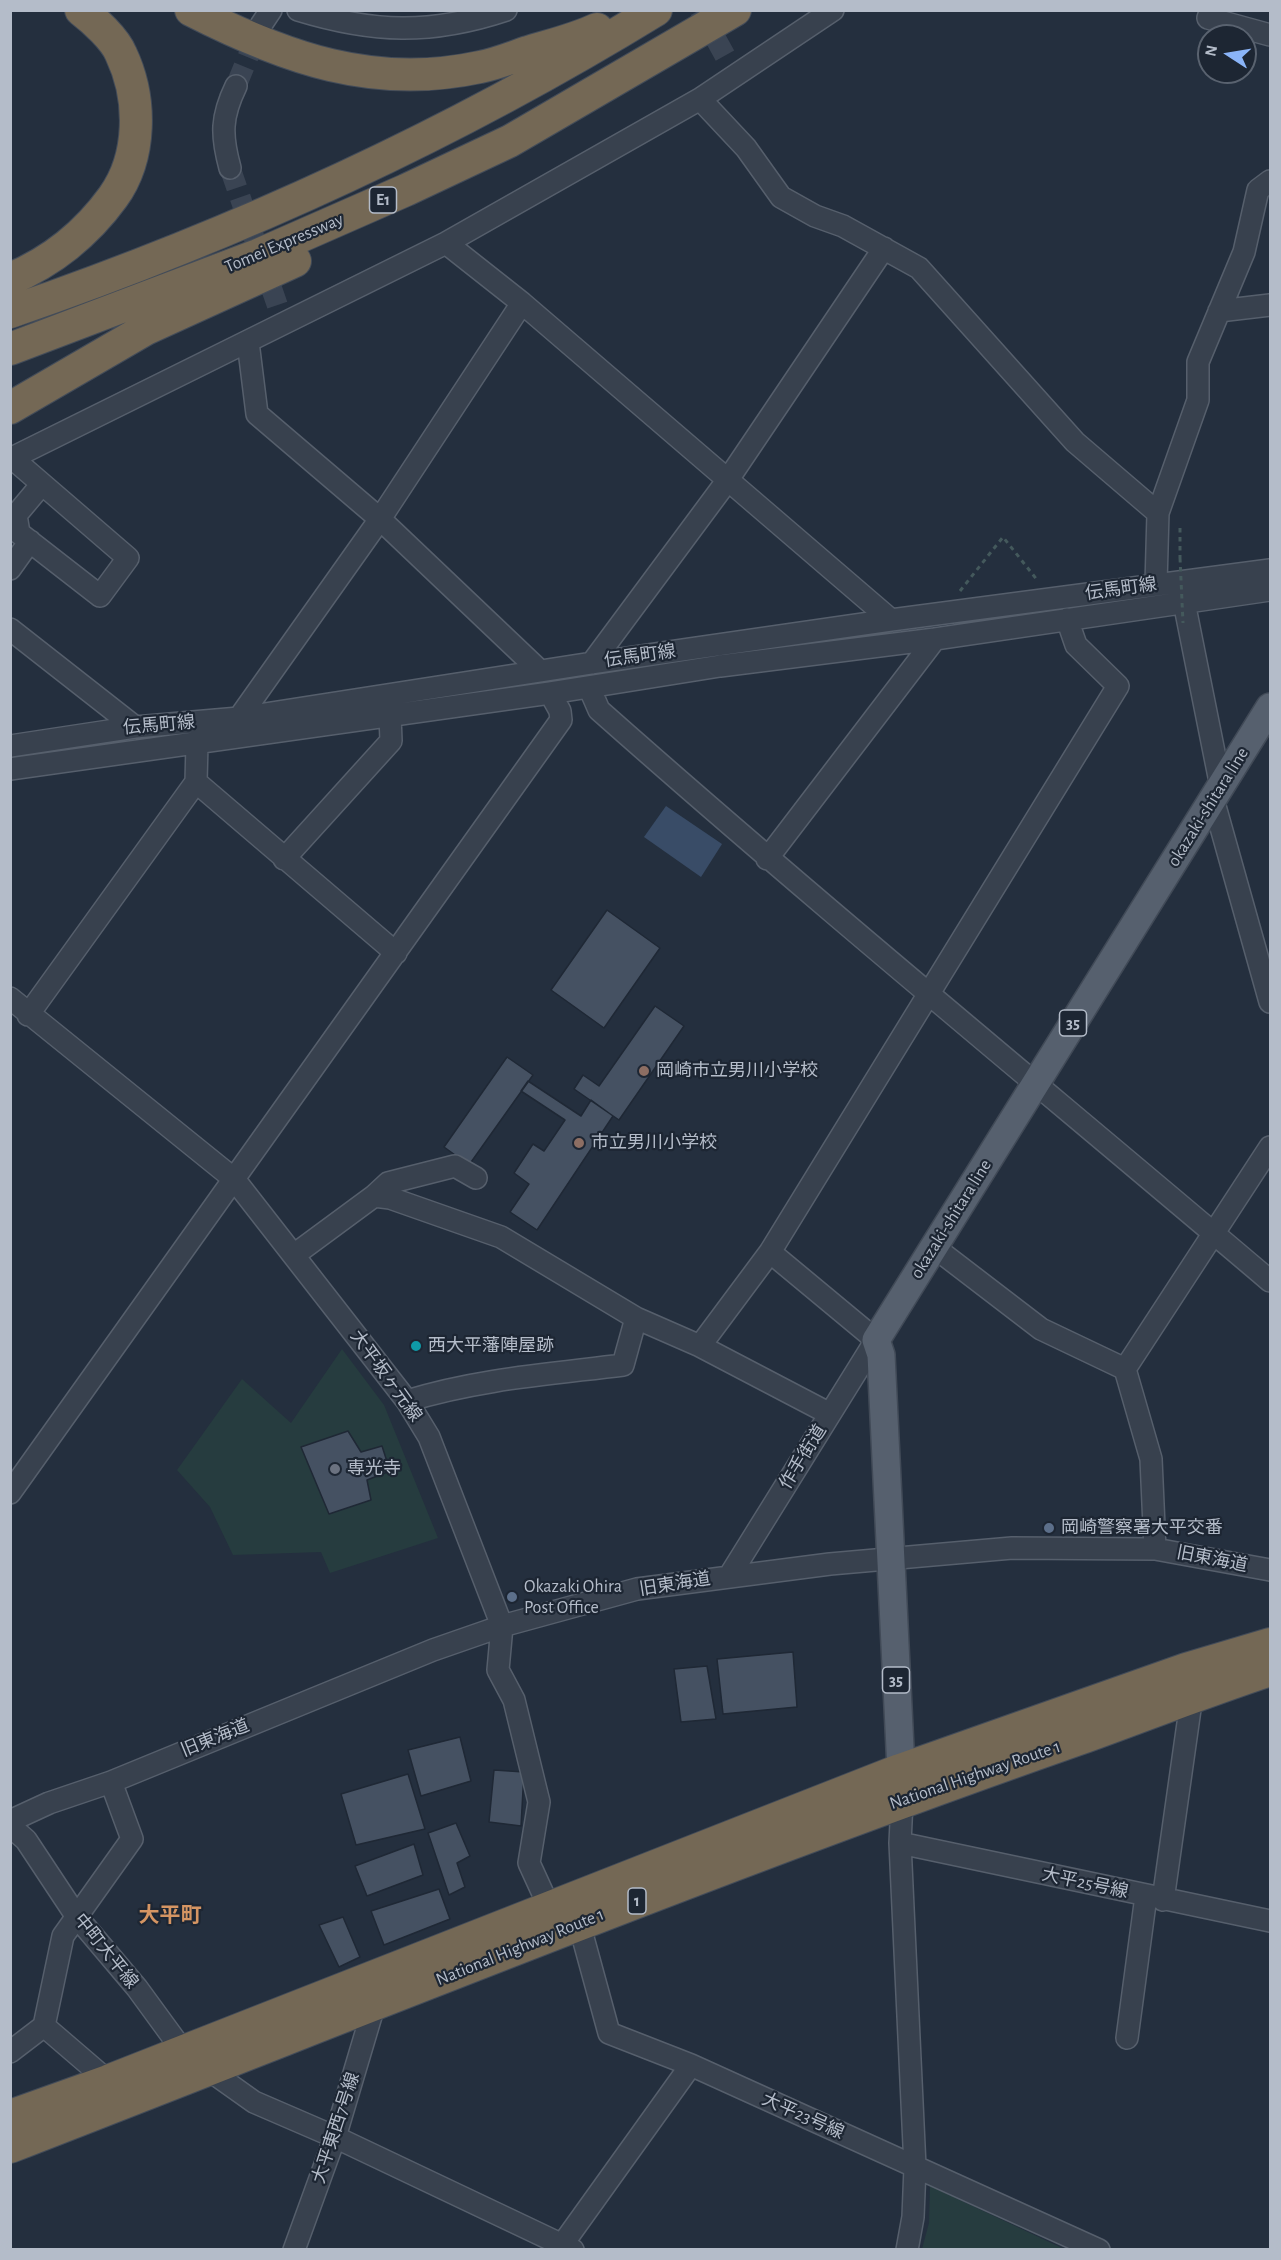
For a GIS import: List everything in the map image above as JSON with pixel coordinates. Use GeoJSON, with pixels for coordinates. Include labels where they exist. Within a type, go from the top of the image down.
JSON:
{"type":"FeatureCollection","features":[{"type":"Feature","properties":{"kind":"highway"},"geometry":{"type":"LineString","coordinates":[[10,279],[72,243],[114,196],[134,150],[135,97],[121,51],[81,10]]}},
{"type":"Feature","properties":{"kind":"highway"},"geometry":{"type":"LineString","coordinates":[[191,10],[245,38],[291,55],[378,75],[430,74],[481,67],[585,35],[634,10]]}},
{"type":"Feature","properties":{"kind":"highway","name":"Tomei Expressway"},"geometry":{"type":"LineString","coordinates":[[10,312],[188,246],[304,194],[433,133],[576,59],[656,10]]}},
{"type":"Feature","properties":{"kind":"highway","name":"Tomei Expressway"},"geometry":{"type":"LineString","coordinates":[[10,350],[258,255],[510,141],[735,10]]}},
{"type":"Feature","properties":{"kind":"highway"},"geometry":{"type":"LineString","coordinates":[[10,408],[146,329],[249,284],[384,218],[510,141]]}},
{"type":"Feature","properties":{"kind":"highway","name":"National Highway Route 1"},"geometry":{"type":"LineString","coordinates":[[10,2147],[374,2006],[579,1923],[901,1785],[1186,1668],[1270,1644]]}},
{"type":"Feature","properties":{"kind":"highway","name":"National Highway Route 1"},"geometry":{"type":"LineString","coordinates":[[10,2116],[108,2081],[550,1909],[901,1785],[1092,1734],[1192,1695],[1270,1670]]}},
{"type":"Feature","properties":{"kind":"main road","name":"okazaki-shitara line"},"geometry":{"type":"LineString","coordinates":[[876,1340],[1270,707]]}},
{"type":"Feature","properties":{"kind":"main road","name":"35"},"geometry":{"type":"LineString","coordinates":[[876,1340],[881,1355],[901,1785]]}},
{"type":"Feature","properties":{"kind":"street"},"geometry":{"type":"LineString","coordinates":[[298,10],[355,25],[389,30],[434,28],[469,22],[506,10]]}},
{"type":"Feature","properties":{"kind":"street"},"geometry":{"type":"LineString","coordinates":[[42,484],[16,515],[19,533],[100,596],[128,558],[42,484],[11,458],[248,342],[283,314],[446,243],[700,99],[732,70],[833,10]]}},
{"type":"Feature","properties":{"kind":"street"},"geometry":{"type":"LineString","coordinates":[[1211,10],[1208,18],[1270,35]]}},
{"type":"Feature","properties":{"kind":"street"},"geometry":{"type":"LineString","coordinates":[[231,168],[225,151],[225,110],[236,86]]}},
{"type":"Feature","properties":{"kind":"street"},"geometry":{"type":"LineString","coordinates":[[700,99],[746,147],[781,197],[815,216],[843,226],[919,268],[1075,442],[1158,513]]}},
{"type":"Feature","properties":{"kind":"street"},"geometry":{"type":"LineString","coordinates":[[1156,584],[1158,513],[1198,399],[1198,362],[1244,252],[1258,190],[1270,181]]}},
{"type":"Feature","properties":{"kind":"street"},"geometry":{"type":"LineString","coordinates":[[446,243],[522,303],[891,620]]}},
{"type":"Feature","properties":{"kind":"street"},"geometry":{"type":"LineString","coordinates":[[592,663],[727,481],[884,248]]}},
{"type":"Feature","properties":{"kind":"street"},"geometry":{"type":"LineString","coordinates":[[239,718],[380,519],[522,303]]}},
{"type":"Feature","properties":{"kind":"street"},"geometry":{"type":"LineString","coordinates":[[1219,311],[1270,305]]}},
{"type":"Feature","properties":{"kind":"street"},"geometry":{"type":"LineString","coordinates":[[248,342],[257,414],[380,519],[540,671]]}},
{"type":"Feature","properties":{"kind":"street"},"geometry":{"type":"LineString","coordinates":[[10,569],[30,541]]}},
{"type":"Feature","properties":{"kind":"street","name":"伝馬町線"},"geometry":{"type":"LineString","coordinates":[[10,746],[135,726],[239,718],[592,663],[891,620],[1270,570]]}},
{"type":"Feature","properties":{"kind":"street","name":"伝馬町線"},"geometry":{"type":"LineString","coordinates":[[10,769],[550,693],[720,666],[935,639],[1270,590]]}},
{"type":"Feature","properties":{"kind":"street"},"geometry":{"type":"LineString","coordinates":[[1184,602],[1217,793],[1270,1002]]}},
{"type":"Feature","properties":{"kind":"street"},"geometry":{"type":"LineString","coordinates":[[700,1346],[770,1252],[927,993],[1118,686],[1076,645],[1067,619]]}},
{"type":"Feature","properties":{"kind":"street"},"geometry":{"type":"LineString","coordinates":[[10,629],[135,726]]}},
{"type":"Feature","properties":{"kind":"street"},"geometry":{"type":"LineString","coordinates":[[767,859],[935,639]]}},
{"type":"Feature","properties":{"kind":"street"},"geometry":{"type":"LineString","coordinates":[[589,687],[598,710],[767,859],[1036,1082],[1270,1281]]}},
{"type":"Feature","properties":{"kind":"street"},"geometry":{"type":"LineString","coordinates":[[10,1493],[561,720],[560,711],[550,693]]}},
{"type":"Feature","properties":{"kind":"street"},"geometry":{"type":"LineString","coordinates":[[284,859],[391,741],[390,715]]}},
{"type":"Feature","properties":{"kind":"street"},"geometry":{"type":"LineString","coordinates":[[28,1015],[196,782],[197,744]]}},
{"type":"Feature","properties":{"kind":"street"},"geometry":{"type":"LineString","coordinates":[[196,782],[396,953]]}},
{"type":"Feature","properties":{"kind":"street","name":"大平坂ヶ元線"},"geometry":{"type":"LineString","coordinates":[[10,999],[234,1179],[407,1401],[429,1437],[502,1626],[498,1670],[514,1700],[538,1802],[529,1863],[550,1909]]}},
{"type":"Feature","properties":{"kind":"street"},"geometry":{"type":"LineString","coordinates":[[1125,1369],[1212,1232],[1270,1147]]}},
{"type":"Feature","properties":{"kind":"street"},"geometry":{"type":"LineString","coordinates":[[294,1255],[374,1196],[388,1183],[455,1166],[476,1178]]}},
{"type":"Feature","properties":{"kind":"street"},"geometry":{"type":"LineString","coordinates":[[374,1196],[390,1198],[501,1238],[636,1318],[700,1346],[830,1414]]}},
{"type":"Feature","properties":{"kind":"street"},"geometry":{"type":"LineString","coordinates":[[934,1247],[1041,1329],[1125,1369],[1151,1459],[1155,1549]]}},
{"type":"Feature","properties":{"kind":"street"},"geometry":{"type":"LineString","coordinates":[[770,1252],[876,1340]]}},
{"type":"Feature","properties":{"kind":"street"},"geometry":{"type":"LineString","coordinates":[[407,1401],[446,1389],[491,1381],[623,1365],[636,1318]]}},
{"type":"Feature","properties":{"kind":"street","name":"作手街道"},"geometry":{"type":"LineString","coordinates":[[730,1575],[876,1340]]}},
{"type":"Feature","properties":{"kind":"street","name":"旧東海道"},"geometry":{"type":"LineString","coordinates":[[10,1821],[49,1803],[111,1782],[433,1650],[502,1626],[638,1589],[730,1575],[1012,1548],[1155,1549],[1270,1570]]}},
{"type":"Feature","properties":{"kind":"street"},"geometry":{"type":"LineString","coordinates":[[1127,2038],[1192,1695]]}},
{"type":"Feature","properties":{"kind":"street"},"geometry":{"type":"LineString","coordinates":[[10,2052],[44,2026],[63,1936],[132,1839],[111,1782]]}},
{"type":"Feature","properties":{"kind":"street"},"geometry":{"type":"LineString","coordinates":[[901,1785],[900,1843],[915,2167],[913,2217],[907,2250]]}},
{"type":"Feature","properties":{"kind":"street","name":"中町大平線"},"geometry":{"type":"LineString","coordinates":[[10,1826],[26,1839],[77,1917],[137,1988],[183,2051],[254,2102],[335,2137],[558,2246]]}},
{"type":"Feature","properties":{"kind":"street","name":"大平25号線"},"geometry":{"type":"LineString","coordinates":[[900,1843],[1270,1921]]}},
{"type":"Feature","properties":{"kind":"street","name":"大平23号線"},"geometry":{"type":"LineString","coordinates":[[579,1923],[609,2033],[691,2065],[1099,2250]]}},
{"type":"Feature","properties":{"kind":"street","name":"大平東西7号線"},"geometry":{"type":"LineString","coordinates":[[294,2250],[335,2137],[374,2006]]}},
{"type":"Feature","properties":{"kind":"street"},"geometry":{"type":"LineString","coordinates":[[44,2026],[108,2081]]}},
{"type":"Feature","properties":{"kind":"street"},"geometry":{"type":"LineString","coordinates":[[558,2246],[691,2065]]}},
{"type":"Feature","properties":{"kind":"path"},"geometry":{"type":"LineString","coordinates":[[1180,528],[1183,623]]}},
{"type":"Feature","properties":{"kind":"path"},"geometry":{"type":"LineString","coordinates":[[942,614],[1003,537],[1052,599]]}},
{"type":"Feature","properties":{"kind":"green space"},"geometry":{"type":"Polygon","coordinates":[[[342,1349],[384,1405],[438,1538],[330,1573],[321,1552],[233,1555],[210,1507],[177,1470],[242,1379],[291,1423],[342,1349]]]}},
{"type":"Feature","properties":{"kind":"green space"},"geometry":{"type":"Polygon","coordinates":[[[930,2186],[1064,2249],[922,2249],[929,2223],[930,2186]]]}},
{"type":"Feature","properties":{"kind":"water"},"geometry":{"type":"Polygon","coordinates":[[[666,806],[722,844],[701,877],[644,837],[666,806]]]}},
{"type":"Feature","properties":{"kind":"building"},"geometry":{"type":"Polygon","coordinates":[[[607,910],[660,948],[604,1028],[551,990],[607,910]]]}},
{"type":"Feature","properties":{"kind":"building"},"geometry":{"type":"Polygon","coordinates":[[[655,1006],[684,1026],[619,1120],[574,1089],[583,1075],[599,1086],[655,1006]]]}},
{"type":"Feature","properties":{"kind":"building"},"geometry":{"type":"Polygon","coordinates":[[[507,1057],[533,1075],[469,1165],[444,1147],[507,1057]]]}},
{"type":"Feature","properties":{"kind":"building"},"geometry":{"type":"Polygon","coordinates":[[[528,1081],[581,1116],[591,1100],[613,1116],[537,1230],[510,1212],[529,1184],[514,1173],[533,1144],[544,1151],[565,1120],[521,1091],[528,1081]]]}},
{"type":"Feature","properties":{"kind":"building"},"geometry":{"type":"Polygon","coordinates":[[[348,1431],[361,1452],[382,1446],[390,1471],[367,1480],[371,1500],[329,1514],[301,1447],[348,1431]]]}},
{"type":"Feature","properties":{"kind":"building"},"geometry":{"type":"Polygon","coordinates":[[[793,1652],[797,1707],[723,1714],[717,1659],[793,1652]]]}},
{"type":"Feature","properties":{"kind":"building"},"geometry":{"type":"Polygon","coordinates":[[[707,1666],[716,1719],[681,1722],[674,1669],[707,1666]]]}},
{"type":"Feature","properties":{"kind":"building"},"geometry":{"type":"Polygon","coordinates":[[[460,1737],[471,1781],[421,1796],[408,1750],[460,1737]]]}},
{"type":"Feature","properties":{"kind":"building"},"geometry":{"type":"Polygon","coordinates":[[[494,1770],[524,1772],[521,1826],[489,1822],[494,1770]]]}},
{"type":"Feature","properties":{"kind":"building"},"geometry":{"type":"Polygon","coordinates":[[[408,1774],[425,1829],[356,1845],[341,1794],[408,1774]]]}},
{"type":"Feature","properties":{"kind":"building"},"geometry":{"type":"Polygon","coordinates":[[[456,1823],[470,1856],[457,1863],[465,1887],[449,1895],[428,1833],[456,1823]]]}},
{"type":"Feature","properties":{"kind":"building"},"geometry":{"type":"Polygon","coordinates":[[[414,1844],[423,1875],[367,1896],[355,1866],[414,1844]]]}},
{"type":"Feature","properties":{"kind":"building"},"geometry":{"type":"Polygon","coordinates":[[[439,1889],[450,1919],[384,1945],[371,1911],[439,1889]]]}},
{"type":"Feature","properties":{"kind":"building"},"geometry":{"type":"Polygon","coordinates":[[[343,1917],[360,1957],[339,1967],[319,1925],[343,1917]]]}},
{"type":"Feature","properties":{"kind":"tunnel"},"geometry":{"type":"LineString","coordinates":[[700,10],[729,63]]}},
{"type":"Feature","properties":{"kind":"tunnel"},"geometry":{"type":"LineString","coordinates":[[236,86],[260,28]]}},
{"type":"Feature","properties":{"kind":"tunnel"},"geometry":{"type":"LineString","coordinates":[[230,168],[278,307]]}},
{"type":"Feature","properties":{"kind":"place","name":"岡崎市立男川小学校"},"geometry":{"type":"Point","coordinates":[644,1071]}},
{"type":"Feature","properties":{"kind":"place","name":"市立男川小学校"},"geometry":{"type":"Point","coordinates":[579,1143]}},
{"type":"Feature","properties":{"kind":"place","name":"西大平藩陣屋跡"},"geometry":{"type":"Point","coordinates":[416,1346]}},
{"type":"Feature","properties":{"kind":"place","name":"専光寺"},"geometry":{"type":"Point","coordinates":[335,1469]}},
{"type":"Feature","properties":{"kind":"place","name":"岡崎警察署大平交番"},"geometry":{"type":"Point","coordinates":[1049,1528]}},
{"type":"Feature","properties":{"kind":"place","name":"Okazaki Ohira Post Office"},"geometry":{"type":"Point","coordinates":[512,1597]}},
{"type":"Feature","properties":{"kind":"district","name":"大平町"},"geometry":{"type":"Point","coordinates":[170,1916]}}]}
